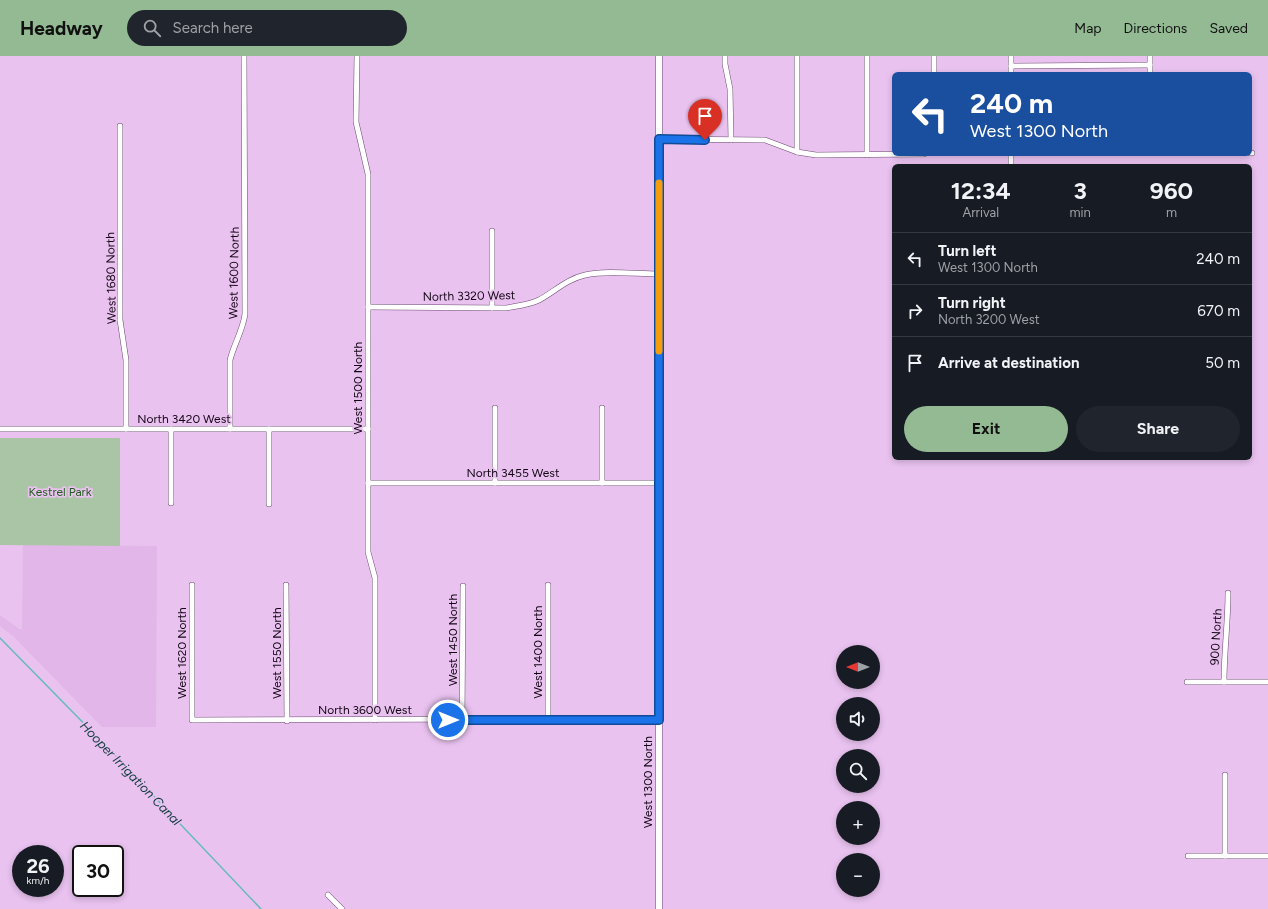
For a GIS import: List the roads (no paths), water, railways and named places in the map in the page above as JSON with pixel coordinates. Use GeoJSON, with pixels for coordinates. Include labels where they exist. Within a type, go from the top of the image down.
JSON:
{"type":"FeatureCollection","features":[{"type":"Feature","properties":{"kind":"street","name":"West 1600 North"},"geometry":{"type":"LineString","coordinates":[[230,429],[230,360],[233,348],[244,325],[245,314],[244,56]]}},
{"type":"Feature","properties":{"kind":"street","name":"West 1500 North"},"geometry":{"type":"LineString","coordinates":[[357,56],[356,122],[368,174],[368,552],[375,578],[375,720]]}},
{"type":"Feature","properties":{"kind":"street","name":"West 1300 North"},"geometry":{"type":"LineString","coordinates":[[659,56],[659,909]]}},
{"type":"Feature","properties":{"kind":"street"},"geometry":{"type":"LineString","coordinates":[[725,56],[730,89],[731,140]]}},
{"type":"Feature","properties":{"kind":"street"},"geometry":{"type":"LineString","coordinates":[[797,56],[797,152]]}},
{"type":"Feature","properties":{"kind":"street"},"geometry":{"type":"LineString","coordinates":[[867,56],[867,155]]}},
{"type":"Feature","properties":{"kind":"street"},"geometry":{"type":"LineString","coordinates":[[934,56],[934,72]]}},
{"type":"Feature","properties":{"kind":"street"},"geometry":{"type":"LineString","coordinates":[[1011,56],[1011,72]]}},
{"type":"Feature","properties":{"kind":"street"},"geometry":{"type":"LineString","coordinates":[[1150,56],[1150,72]]}},
{"type":"Feature","properties":{"kind":"street"},"geometry":{"type":"LineString","coordinates":[[1011,66],[1150,65]]}},
{"type":"Feature","properties":{"kind":"street","name":"West 1680 North"},"geometry":{"type":"LineString","coordinates":[[120,126],[120,320],[126,360],[126,429]]}},
{"type":"Feature","properties":{"kind":"street"},"geometry":{"type":"LineString","coordinates":[[659,139],[765,140],[797,152],[816,155],[892,155]]}},
{"type":"Feature","properties":{"kind":"street"},"geometry":{"type":"LineString","coordinates":[[492,231],[492,308]]}},
{"type":"Feature","properties":{"kind":"street","name":"North 3320 West"},"geometry":{"type":"LineString","coordinates":[[368,307],[492,308],[520,306],[537,301],[570,280],[584,275],[599,273],[659,274]]}},
{"type":"Feature","properties":{"kind":"street"},"geometry":{"type":"LineString","coordinates":[[495,408],[495,483]]}},
{"type":"Feature","properties":{"kind":"street"},"geometry":{"type":"LineString","coordinates":[[602,408],[602,483]]}},
{"type":"Feature","properties":{"kind":"street","name":"North 3420 West"},"geometry":{"type":"LineString","coordinates":[[0,429],[368,429]]}},
{"type":"Feature","properties":{"kind":"street"},"geometry":{"type":"LineString","coordinates":[[171,429],[171,503]]}},
{"type":"Feature","properties":{"kind":"street"},"geometry":{"type":"LineString","coordinates":[[269,429],[269,504]]}},
{"type":"Feature","properties":{"kind":"street","name":"North 3455 West"},"geometry":{"type":"LineString","coordinates":[[368,483],[659,483]]}},
{"type":"Feature","properties":{"kind":"street","name":"West 1620 North"},"geometry":{"type":"LineString","coordinates":[[192,585],[192,720]]}},
{"type":"Feature","properties":{"kind":"street","name":"West 1550 North"},"geometry":{"type":"LineString","coordinates":[[286,585],[287,721]]}},
{"type":"Feature","properties":{"kind":"street","name":"West 1400 North"},"geometry":{"type":"LineString","coordinates":[[548,585],[548,719]]}},
{"type":"Feature","properties":{"kind":"street","name":"West 1450 North"},"geometry":{"type":"LineString","coordinates":[[462,719],[463,586]]}},
{"type":"Feature","properties":{"kind":"street","name":"900 North"},"geometry":{"type":"LineString","coordinates":[[1224,682],[1224,651],[1228,626],[1228,593]]}},
{"type":"Feature","properties":{"kind":"street"},"geometry":{"type":"LineString","coordinates":[[1186,682],[1268,682]]}},
{"type":"Feature","properties":{"kind":"street","name":"North 3600 West"},"geometry":{"type":"LineString","coordinates":[[192,720],[659,720]]}},
{"type":"Feature","properties":{"kind":"street"},"geometry":{"type":"LineString","coordinates":[[1225,775],[1225,856]]}},
{"type":"Feature","properties":{"kind":"street"},"geometry":{"type":"LineString","coordinates":[[1188,856],[1268,856]]}},
{"type":"Feature","properties":{"kind":"street"},"geometry":{"type":"LineString","coordinates":[[328,895],[342,909]]}},
{"type":"Feature","properties":{"kind":"waterway","name":"Hooper Irrigation Canal"},"geometry":{"type":"LineString","coordinates":[[0,638],[108,748],[261,909]]}},
{"type":"Feature","properties":{"kind":"park label","name":"Kestrel Park"},"geometry":{"type":"Point","coordinates":[60,492]}}]}
